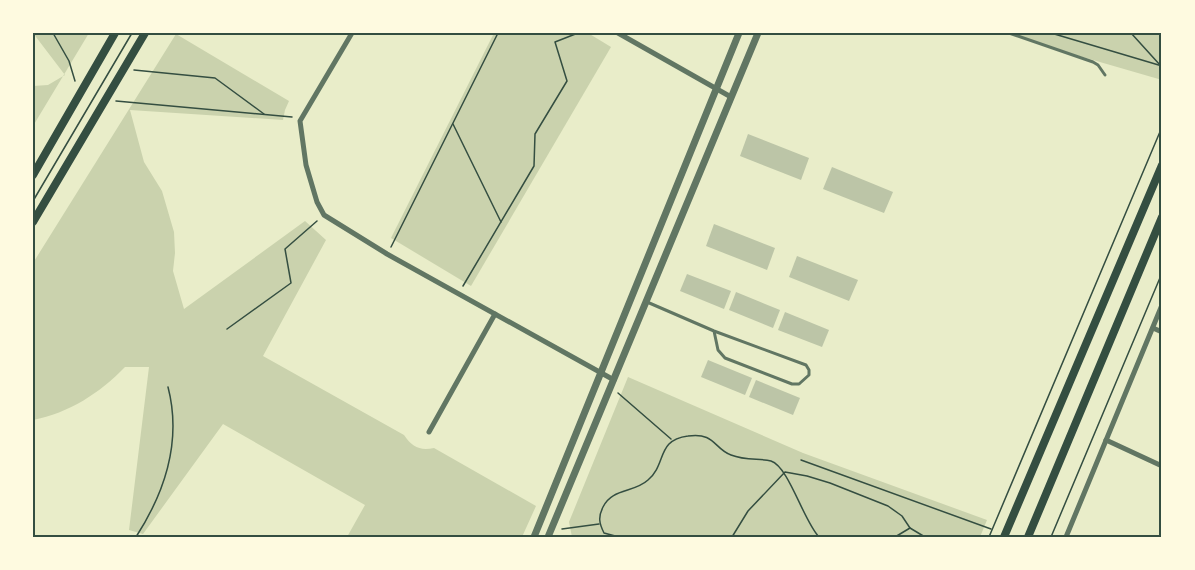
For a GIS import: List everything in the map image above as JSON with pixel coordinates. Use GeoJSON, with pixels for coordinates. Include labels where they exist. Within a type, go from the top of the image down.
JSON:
{"type":"FeatureCollection","features":[{"type":"Feature","properties":{"kind":"main road"},"geometry":{"type":"LineString","coordinates":[[33,175],[115,33]]}},
{"type":"Feature","properties":{"kind":"main road"},"geometry":{"type":"LineString","coordinates":[[33,222],[145,33]]}},
{"type":"Feature","properties":{"kind":"main road"},"geometry":{"type":"LineString","coordinates":[[1004,537],[1162,165]]}},
{"type":"Feature","properties":{"kind":"main road"},"geometry":{"type":"LineString","coordinates":[[1028,537],[1162,217]]}},
{"type":"Feature","properties":{"kind":"street"},"geometry":{"type":"LineString","coordinates":[[352,33],[300,121],[306,165],[316,202],[324,214],[342,228],[600,373],[613,383]]}},
{"type":"Feature","properties":{"kind":"street"},"geometry":{"type":"LineString","coordinates":[[618,33],[731,96]]}},
{"type":"Feature","properties":{"kind":"street"},"geometry":{"type":"LineString","coordinates":[[534,537],[739,33]]}},
{"type":"Feature","properties":{"kind":"street"},"geometry":{"type":"LineString","coordinates":[[550,533],[758,33]]}},
{"type":"Feature","properties":{"kind":"street"},"geometry":{"type":"LineString","coordinates":[[1066,537],[1162,305]]}},
{"type":"Feature","properties":{"kind":"street"},"geometry":{"type":"LineString","coordinates":[[429,432],[495,315]]}},
{"type":"Feature","properties":{"kind":"street"},"geometry":{"type":"LineString","coordinates":[[1153,328],[1162,332]]}},
{"type":"Feature","properties":{"kind":"street"},"geometry":{"type":"LineString","coordinates":[[1106,440],[1162,466]]}},
{"type":"Feature","properties":{"kind":"lane"},"geometry":{"type":"LineString","coordinates":[[1009,33],[1093,62],[1102,69],[1105,75]]}},
{"type":"Feature","properties":{"kind":"lane"},"geometry":{"type":"LineString","coordinates":[[646,302],[714,332],[806,365],[809,375],[799,384],[792,384],[725,358],[718,350],[714,332]]}},
{"type":"Feature","properties":{"kind":"path"},"geometry":{"type":"LineString","coordinates":[[53,33],[69,61],[77,84]]}},
{"type":"Feature","properties":{"kind":"path"},"geometry":{"type":"LineString","coordinates":[[33,201],[132,33]]}},
{"type":"Feature","properties":{"kind":"path"},"geometry":{"type":"LineString","coordinates":[[387,254],[498,33]]}},
{"type":"Feature","properties":{"kind":"path"},"geometry":{"type":"LineString","coordinates":[[459,294],[534,166],[535,134],[567,81],[555,42],[578,33]]}},
{"type":"Feature","properties":{"kind":"path"},"geometry":{"type":"LineString","coordinates":[[1051,33],[1161,66]]}},
{"type":"Feature","properties":{"kind":"path"},"geometry":{"type":"LineString","coordinates":[[1131,33],[1161,66]]}},
{"type":"Feature","properties":{"kind":"path"},"geometry":{"type":"LineString","coordinates":[[134,70],[215,78],[265,114]]}},
{"type":"Feature","properties":{"kind":"path"},"geometry":{"type":"LineString","coordinates":[[116,101],[291,116]]}},
{"type":"Feature","properties":{"kind":"path"},"geometry":{"type":"LineString","coordinates":[[452,122],[501,223]]}},
{"type":"Feature","properties":{"kind":"path"},"geometry":{"type":"LineString","coordinates":[[989,537],[1162,127]]}},
{"type":"Feature","properties":{"kind":"path"},"geometry":{"type":"LineString","coordinates":[[227,328],[291,283],[285,249],[324,214]]}},
{"type":"Feature","properties":{"kind":"path"},"geometry":{"type":"LineString","coordinates":[[1051,537],[1162,273]]}},
{"type":"Feature","properties":{"kind":"path"},"geometry":{"type":"LineString","coordinates":[[613,383],[672,440]]}},
{"type":"Feature","properties":{"kind":"path"},"geometry":{"type":"LineString","coordinates":[[136,537],[159,497],[168,467],[173,435],[173,407],[168,387]]}},
{"type":"Feature","properties":{"kind":"path"},"geometry":{"type":"LineString","coordinates":[[619,537],[604,533],[600,524],[599,514],[606,500],[619,492],[648,481],[658,467],[663,451],[672,440],[690,435],[710,438],[728,454],[743,460],[772,461],[785,472],[807,521],[819,537]]}},
{"type":"Feature","properties":{"kind":"path"},"geometry":{"type":"LineString","coordinates":[[801,460],[992,529]]}},
{"type":"Feature","properties":{"kind":"path"},"geometry":{"type":"LineString","coordinates":[[785,472],[830,483],[888,506],[902,516],[910,528],[925,537]]}},
{"type":"Feature","properties":{"kind":"path"},"geometry":{"type":"LineString","coordinates":[[732,537],[748,511],[785,472]]}},
{"type":"Feature","properties":{"kind":"path"},"geometry":{"type":"LineString","coordinates":[[550,533],[600,524]]}},
{"type":"Feature","properties":{"kind":"path"},"geometry":{"type":"LineString","coordinates":[[895,537],[910,528]]}},
{"type":"Feature","properties":{"kind":"green space"},"geometry":{"type":"Polygon","coordinates":[[[33,33],[89,33],[64,74],[33,33]]]}},
{"type":"Feature","properties":{"kind":"green space"},"geometry":{"type":"Polygon","coordinates":[[[494,33],[588,33],[611,47],[471,286],[391,238],[494,33]]]}},
{"type":"Feature","properties":{"kind":"green space"},"geometry":{"type":"Polygon","coordinates":[[[1009,33],[1162,33],[1162,80],[1055,49],[1009,33]]]}},
{"type":"Feature","properties":{"kind":"green space"},"geometry":{"type":"Polygon","coordinates":[[[176,34],[289,101],[283,120],[130,110],[144,162],[162,191],[174,232],[173,271],[184,309],[305,221],[326,240],[263,356],[404,435],[410,443],[417,447],[434,448],[536,506],[522,537],[347,537],[365,505],[223,424],[143,534],[129,530],[149,367],[125,367],[83,401],[46,417],[33,420],[33,263],[176,34]]]}},
{"type":"Feature","properties":{"kind":"green space"},"geometry":{"type":"Polygon","coordinates":[[[63,76],[33,126],[33,86],[48,85],[63,76]]]}},
{"type":"Feature","properties":{"kind":"green space"},"geometry":{"type":"Polygon","coordinates":[[[628,377],[803,453],[987,520],[980,537],[572,537],[569,522],[628,377]]]}},
{"type":"Feature","properties":{"kind":"building"},"geometry":{"type":"Polygon","coordinates":[[[748,134],[809,158],[801,180],[740,156],[748,134]]]}},
{"type":"Feature","properties":{"kind":"building"},"geometry":{"type":"Polygon","coordinates":[[[832,167],[893,192],[884,213],[823,189],[832,167]]]}},
{"type":"Feature","properties":{"kind":"building"},"geometry":{"type":"Polygon","coordinates":[[[714,224],[775,248],[767,270],[706,246],[714,224]]]}},
{"type":"Feature","properties":{"kind":"building"},"geometry":{"type":"Polygon","coordinates":[[[797,256],[858,280],[849,301],[789,277],[797,256]]]}},
{"type":"Feature","properties":{"kind":"building"},"geometry":{"type":"Polygon","coordinates":[[[687,274],[731,291],[724,309],[680,291],[687,274]]]}},
{"type":"Feature","properties":{"kind":"building"},"geometry":{"type":"Polygon","coordinates":[[[736,292],[780,310],[773,328],[729,310],[736,292]]]}},
{"type":"Feature","properties":{"kind":"building"},"geometry":{"type":"Polygon","coordinates":[[[785,312],[829,330],[822,347],[778,330],[785,312]]]}},
{"type":"Feature","properties":{"kind":"building"},"geometry":{"type":"Polygon","coordinates":[[[708,360],[752,378],[745,395],[701,377],[708,360]]]}},
{"type":"Feature","properties":{"kind":"building"},"geometry":{"type":"Polygon","coordinates":[[[756,380],[800,398],[793,415],[749,397],[756,380]]]}}]}
